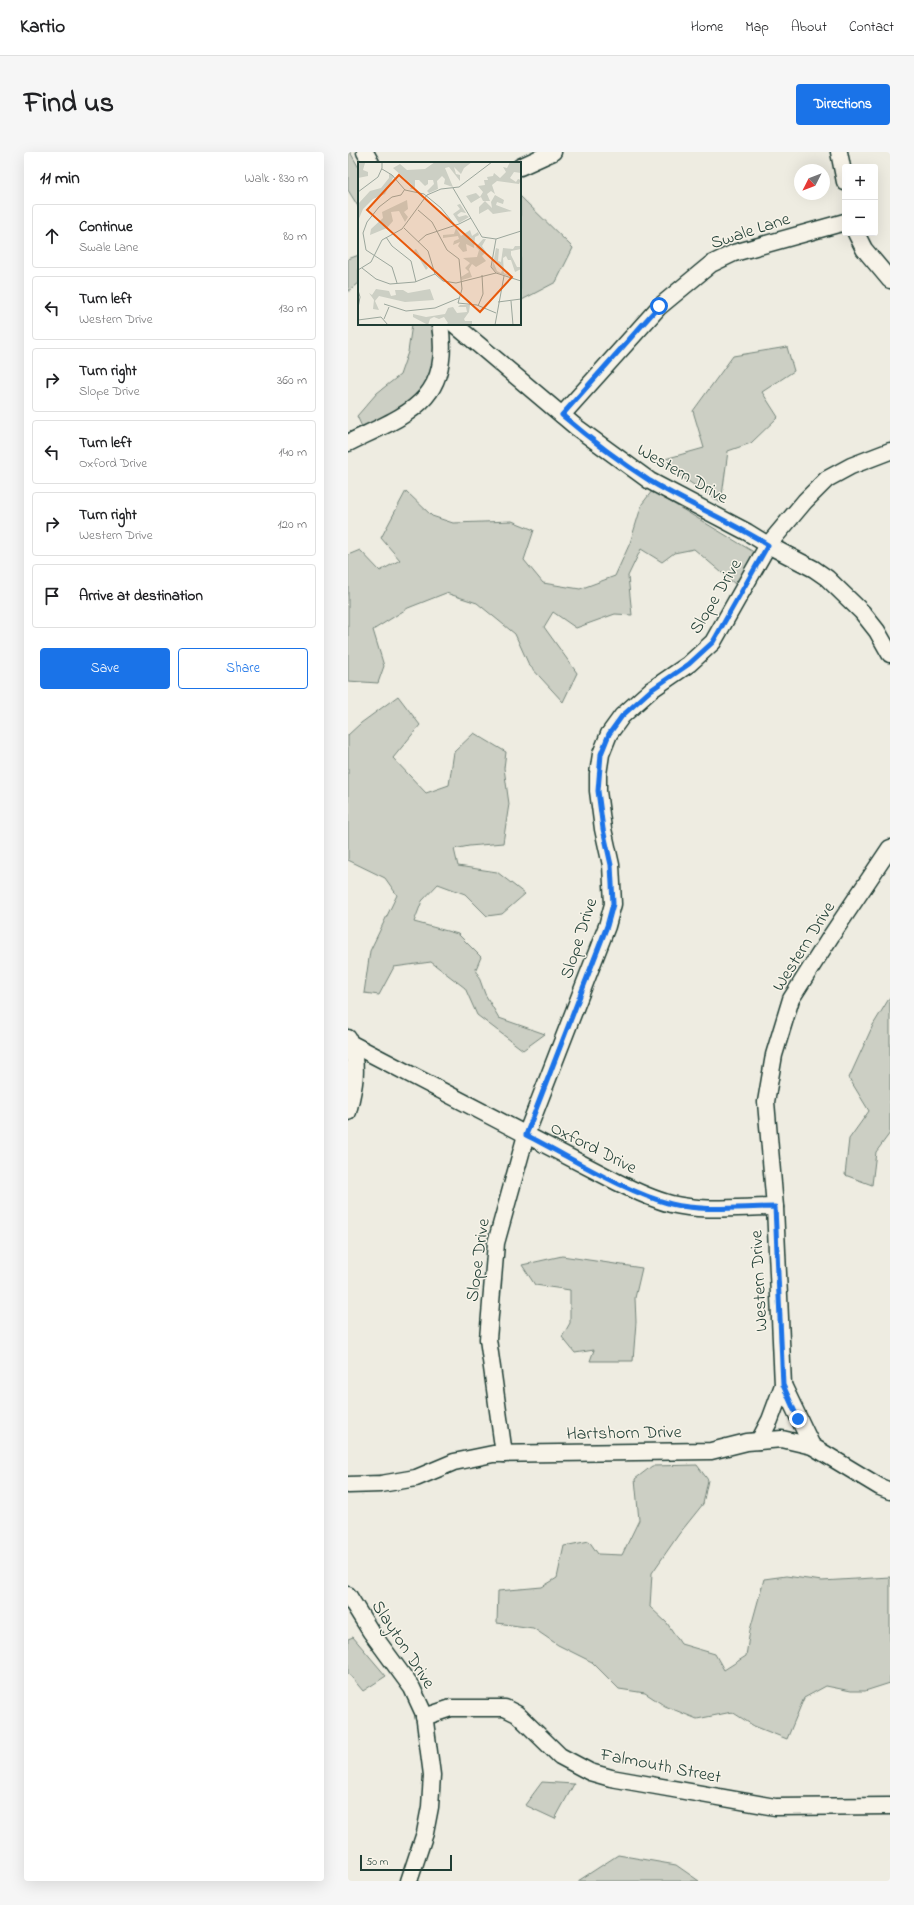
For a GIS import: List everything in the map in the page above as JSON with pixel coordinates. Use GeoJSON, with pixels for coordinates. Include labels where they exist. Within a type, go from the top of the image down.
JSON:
{"type":"FeatureCollection","features":[{"type":"Feature","properties":{"kind":"street"},"geometry":{"type":"LineString","coordinates":[[364,152],[369,162]]}},
{"type":"Feature","properties":{"kind":"street"},"geometry":{"type":"LineString","coordinates":[[521,168],[553,152]]}},
{"type":"Feature","properties":{"kind":"street"},"geometry":{"type":"LineString","coordinates":[[839,152],[842,167]]}},
{"type":"Feature","properties":{"kind":"street","name":"Swale Lane"},"geometry":{"type":"LineString","coordinates":[[562,415],[659,306],[711,264],[734,253],[842,223]]}},
{"type":"Feature","properties":{"kind":"street"},"geometry":{"type":"LineString","coordinates":[[858,236],[864,249],[890,280]]}},
{"type":"Feature","properties":{"kind":"street"},"geometry":{"type":"LineString","coordinates":[[348,443],[405,416],[425,399],[437,379],[442,355],[440,325]]}},
{"type":"Feature","properties":{"kind":"street","name":"Western Drive"},"geometry":{"type":"LineString","coordinates":[[455,325],[562,415],[614,456],[650,481],[814,569],[841,590],[862,612],[877,631],[890,654]]}},
{"type":"Feature","properties":{"kind":"street","name":"Slope Drive"},"geometry":{"type":"LineString","coordinates":[[504,1454],[488,1340],[491,1289],[496,1243],[526,1135],[607,926],[613,904],[611,865],[603,829],[598,791],[601,754],[609,734],[622,716],[651,690],[689,664],[713,642],[768,545],[805,501],[827,479],[851,466],[890,451]]}},
{"type":"Feature","properties":{"kind":"street","name":"Western Drive"},"geometry":{"type":"LineString","coordinates":[[812,1446],[783,1385],[775,1207],[766,1102],[774,1055],[791,999],[830,936],[890,848]]}},
{"type":"Feature","properties":{"kind":"street"},"geometry":{"type":"LineString","coordinates":[[348,1112],[355,1084],[356,1066],[349,1041]]}},
{"type":"Feature","properties":{"kind":"street","name":"Oxford Drive"},"geometry":{"type":"LineString","coordinates":[[349,1041],[526,1135],[646,1196],[672,1204],[698,1207],[775,1207]]}},
{"type":"Feature","properties":{"kind":"street","name":"Western Drive"},"geometry":{"type":"LineString","coordinates":[[759,1440],[770,1420],[783,1385]]}},
{"type":"Feature","properties":{"kind":"street","name":"Hartshorn Drive"},"geometry":{"type":"LineString","coordinates":[[348,1485],[381,1484],[416,1478],[454,1462],[504,1454],[711,1451],[759,1440],[782,1439],[812,1446],[880,1487],[890,1491]]}},
{"type":"Feature","properties":{"kind":"street","name":"Slayton Drive"},"geometry":{"type":"LineString","coordinates":[[348,1595],[372,1632],[412,1688],[424,1717],[432,1775],[430,1807],[426,1833],[409,1881]]}},
{"type":"Feature","properties":{"kind":"street","name":"Falmouth Street"},"geometry":{"type":"LineString","coordinates":[[424,1717],[451,1708],[505,1708],[517,1714],[560,1756],[590,1772],[611,1778],[775,1806],[890,1806]]}},
{"type":"Feature","properties":{"kind":"shaded area"},"geometry":{"type":"Polygon","coordinates":[[[348,152],[350,152],[358,166],[358,206],[348,190],[348,152]]]}},
{"type":"Feature","properties":{"kind":"shaded area"},"geometry":{"type":"Polygon","coordinates":[[[521,197],[573,248],[556,282],[521,300],[521,197]]]}},
{"type":"Feature","properties":{"kind":"shaded area"},"geometry":{"type":"Polygon","coordinates":[[[358,255],[358,284],[348,292],[348,259],[358,255]]]}},
{"type":"Feature","properties":{"kind":"shaded area"},"geometry":{"type":"Polygon","coordinates":[[[412,325],[430,325],[437,352],[426,389],[403,412],[363,429],[357,416],[377,393],[400,375],[408,352],[412,325]]]}},
{"type":"Feature","properties":{"kind":"shaded area"},"geometry":{"type":"Polygon","coordinates":[[[787,347],[794,371],[762,392],[778,417],[751,443],[728,451],[721,503],[658,461],[704,448],[693,411],[733,356],[787,347]]]}},
{"type":"Feature","properties":{"kind":"shaded area"},"geometry":{"type":"Polygon","coordinates":[[[406,491],[432,516],[453,523],[512,521],[534,530],[524,560],[543,583],[580,589],[615,576],[630,543],[642,504],[652,491],[757,554],[735,584],[694,549],[674,553],[662,562],[641,549],[628,576],[632,615],[615,614],[576,628],[553,612],[544,627],[577,673],[563,702],[529,665],[515,634],[477,603],[446,593],[408,608],[373,630],[384,666],[378,683],[348,681],[348,555],[360,550],[380,571],[400,560],[381,538],[406,491]]]}},
{"type":"Feature","properties":{"kind":"shaded area"},"geometry":{"type":"Polygon","coordinates":[[[398,696],[420,725],[393,758],[426,793],[449,785],[454,752],[474,733],[506,752],[504,768],[509,804],[503,843],[454,849],[458,866],[497,872],[525,894],[502,914],[487,916],[465,894],[438,884],[422,901],[414,922],[458,934],[481,957],[476,969],[485,994],[499,1018],[545,1034],[523,1050],[477,1015],[465,988],[431,962],[394,967],[379,995],[364,993],[370,951],[397,895],[385,878],[348,860],[348,735],[361,723],[398,696]]]}},
{"type":"Feature","properties":{"kind":"shaded area"},"geometry":{"type":"Polygon","coordinates":[[[890,997],[890,1133],[876,1152],[872,1185],[845,1175],[849,1139],[869,1111],[849,1078],[873,1025],[890,997]]]}},
{"type":"Feature","properties":{"kind":"shaded area"},"geometry":{"type":"Polygon","coordinates":[[[562,1256],[642,1268],[635,1298],[636,1322],[633,1361],[590,1361],[594,1350],[575,1353],[562,1337],[570,1323],[570,1290],[535,1285],[522,1265],[562,1256]]]}},
{"type":"Feature","properties":{"kind":"shaded area"},"geometry":{"type":"Polygon","coordinates":[[[697,1465],[708,1480],[703,1504],[679,1534],[652,1573],[650,1607],[667,1623],[681,1644],[715,1654],[724,1670],[746,1656],[750,1630],[764,1579],[786,1576],[822,1581],[890,1577],[890,1683],[865,1691],[851,1691],[826,1686],[804,1698],[787,1739],[754,1726],[732,1712],[697,1719],[665,1706],[645,1693],[619,1689],[592,1662],[558,1645],[533,1628],[497,1623],[498,1591],[542,1587],[557,1578],[564,1546],[589,1541],[598,1554],[622,1555],[639,1520],[635,1479],[652,1466],[697,1465]]]}},
{"type":"Feature","properties":{"kind":"shaded area"},"geometry":{"type":"Polygon","coordinates":[[[353,1637],[386,1676],[363,1691],[348,1673],[348,1639],[353,1637]]]}},
{"type":"Feature","properties":{"kind":"shaded area"},"geometry":{"type":"Polygon","coordinates":[[[542,1782],[574,1784],[555,1819],[525,1805],[542,1782]]]}},
{"type":"Feature","properties":{"kind":"shaded area"},"geometry":{"type":"Polygon","coordinates":[[[618,1855],[676,1865],[699,1881],[578,1881],[618,1855]]]}},
{"type":"Feature","properties":{"kind":"route"},"geometry":{"type":"LineString","coordinates":[[659,306],[562,415],[614,456],[650,481],[747,532],[768,545],[713,642],[689,664],[651,690],[622,716],[609,734],[601,754],[598,774],[598,791],[603,829],[611,865],[613,904],[607,926],[526,1135],[646,1196],[672,1204],[698,1207],[775,1207],[783,1385],[798,1419]]}}]}
